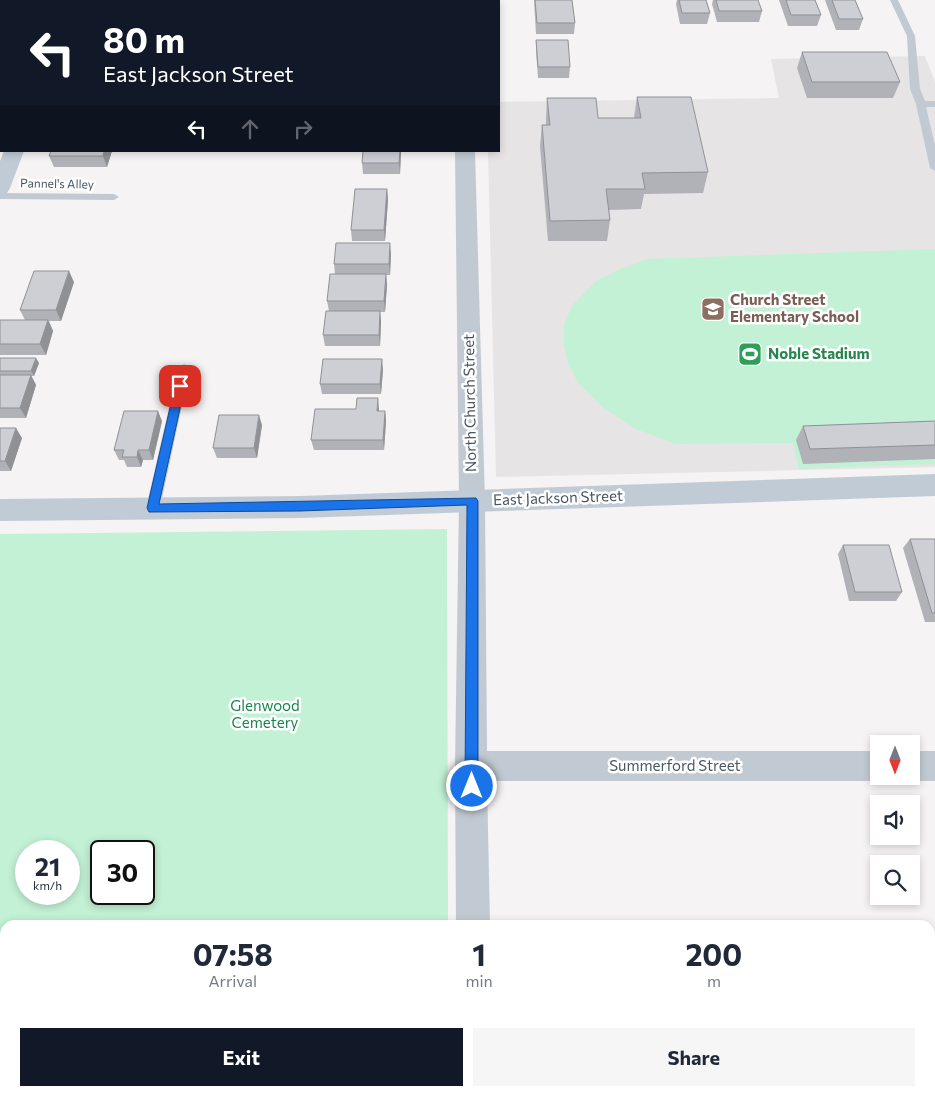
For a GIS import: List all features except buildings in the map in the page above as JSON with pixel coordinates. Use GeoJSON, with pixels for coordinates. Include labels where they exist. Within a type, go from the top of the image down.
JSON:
{"type":"FeatureCollection","features":[{"type":"Feature","properties":{"kind":"street","name":"North Church Street"},"geometry":{"type":"LineString","coordinates":[[465,152],[472,501],[471,766],[473,920]]}},
{"type":"Feature","properties":{"kind":"street"},"geometry":{"type":"LineString","coordinates":[[0,188],[8,160]]}},
{"type":"Feature","properties":{"kind":"street","name":"East Jackson Street"},"geometry":{"type":"LineString","coordinates":[[0,510],[300,507],[935,485]]}},
{"type":"Feature","properties":{"kind":"street","name":"Summerford Street"},"geometry":{"type":"LineString","coordinates":[[471,766],[870,766]]}},
{"type":"Feature","properties":{"kind":"street"},"geometry":{"type":"LineString","coordinates":[[920,766],[935,766]]}},
{"type":"Feature","properties":{"kind":"lane"},"geometry":{"type":"LineString","coordinates":[[894,0],[911,36],[910,51],[915,89],[921,104],[935,168]]}},
{"type":"Feature","properties":{"kind":"lane"},"geometry":{"type":"LineString","coordinates":[[921,104],[935,104]]}},
{"type":"Feature","properties":{"kind":"lane","name":"Pannel's Alley"},"geometry":{"type":"LineString","coordinates":[[0,196],[114,197]]}},
{"type":"Feature","properties":{"kind":"lane"},"geometry":{"type":"LineString","coordinates":[[152,508],[184,368]]}},
{"type":"Feature","properties":{"kind":"shaded area","name":"Church Street Elementary School"},"geometry":{"type":"Polygon","coordinates":[[[925,56],[935,82],[935,467],[496,477],[488,152],[500,152],[500,102],[779,98],[771,59],[925,56]]]}},
{"type":"Feature","properties":{"kind":"green space","name":"Noble Stadium"},"geometry":{"type":"Polygon","coordinates":[[[935,249],[935,464],[799,469],[793,443],[675,444],[634,428],[602,407],[578,383],[568,363],[564,345],[564,325],[572,306],[596,281],[620,269],[648,259],[935,249]]]}},
{"type":"Feature","properties":{"kind":"green space","name":"Glenwood Cemetery"},"geometry":{"type":"Polygon","coordinates":[[[447,529],[448,920],[0,920],[0,534],[447,529]]]}},
{"type":"Feature","properties":{"kind":"place","name":"Church Street Elementary School"},"geometry":{"type":"Point","coordinates":[713,309]}},
{"type":"Feature","properties":{"kind":"place","name":"Noble Stadium"},"geometry":{"type":"Point","coordinates":[750,354]}},
{"type":"Feature","properties":{"kind":"route"},"geometry":{"type":"LineString","coordinates":[[180,386],[152,508],[300,507],[472,501],[472,786]]}}]}
